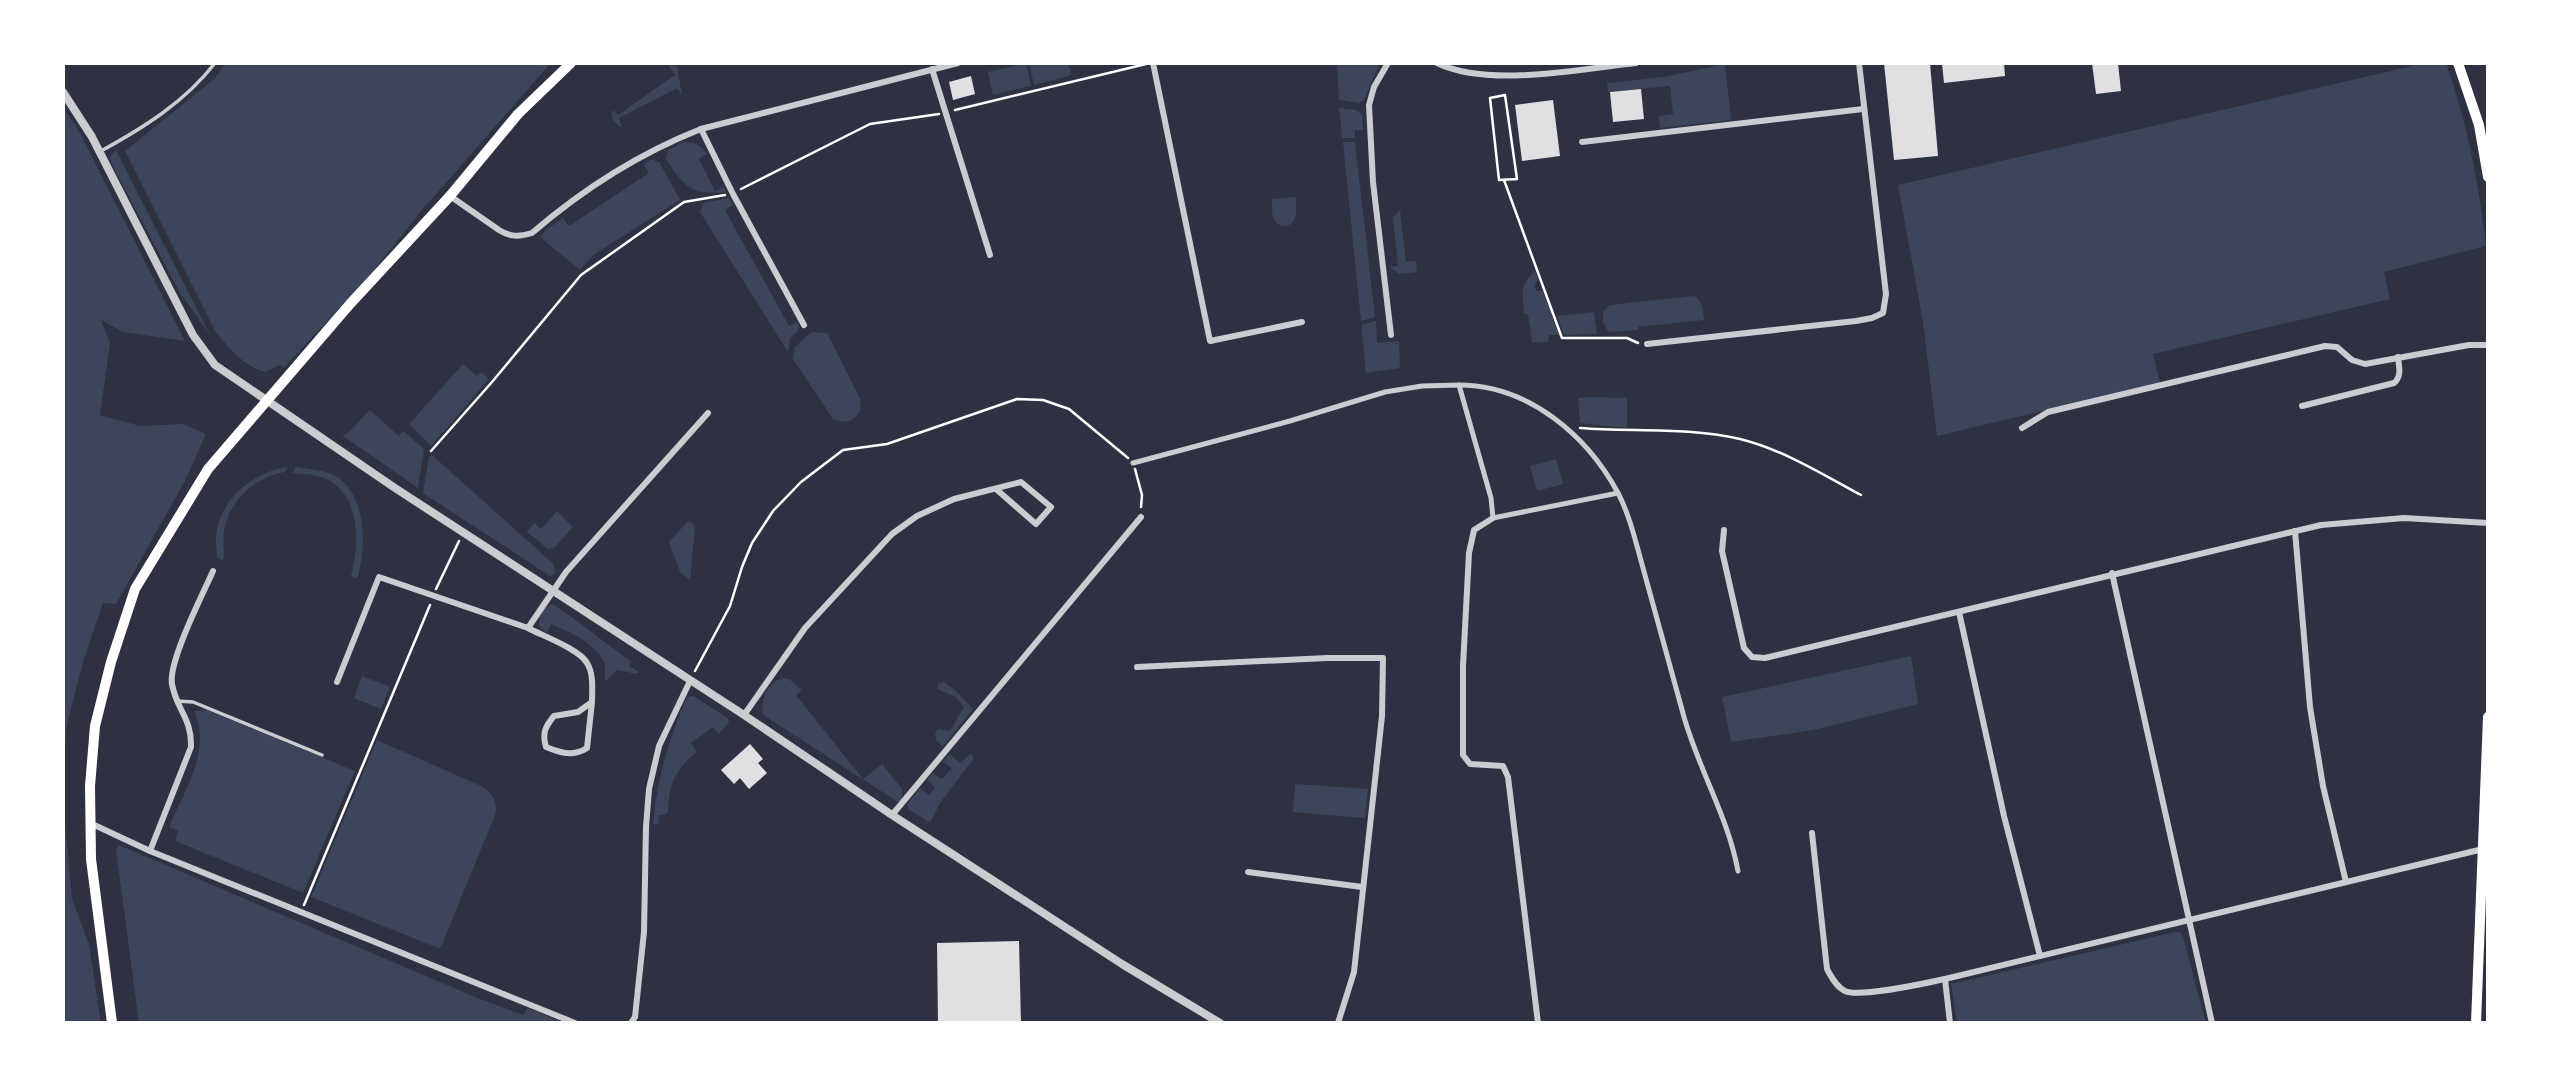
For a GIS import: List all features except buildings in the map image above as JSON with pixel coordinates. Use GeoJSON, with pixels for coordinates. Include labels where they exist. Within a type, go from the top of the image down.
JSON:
{"type":"FeatureCollection","features":[{"type":"Feature","properties":{"kind":"main road"},"geometry":{"type":"LineString","coordinates":[[112,1023],[91,859],[95,726],[111,663],[135,589],[208,469],[350,304],[450,196],[518,114],[571,63]]}},
{"type":"Feature","properties":{"kind":"main road"},"geometry":{"type":"LineString","coordinates":[[2458,63],[2483,123],[2488,177]]}},
{"type":"Feature","properties":{"kind":"main road"},"geometry":{"type":"LineString","coordinates":[[2476,1023],[2488,716]]}},
{"type":"Feature","properties":{"kind":"street"},"geometry":{"type":"LineString","coordinates":[[450,196],[507,235],[521,236],[532,233],[612,174],[654,149],[701,129],[958,63]]}},
{"type":"Feature","properties":{"kind":"street"},"geometry":{"type":"LineString","coordinates":[[1151,63],[1210,341],[1302,321]]}},
{"type":"Feature","properties":{"kind":"street"},"geometry":{"type":"LineString","coordinates":[[1388,63],[1374,87],[1369,105],[1373,182],[1391,335]]}},
{"type":"Feature","properties":{"kind":"street"},"geometry":{"type":"LineString","coordinates":[[1437,63],[1495,75],[1551,73],[1636,63]]}},
{"type":"Feature","properties":{"kind":"street"},"geometry":{"type":"LineString","coordinates":[[1647,344],[1856,321],[1883,313],[1886,294],[1859,63]]}},
{"type":"Feature","properties":{"kind":"street"},"geometry":{"type":"LineString","coordinates":[[932,69],[990,255]]}},
{"type":"Feature","properties":{"kind":"street"},"geometry":{"type":"LineString","coordinates":[[63,92],[100,152],[193,335],[215,365],[265,401],[892,814],[1122,964],[1220,1023]]}},
{"type":"Feature","properties":{"kind":"street"},"geometry":{"type":"LineString","coordinates":[[1582,142],[1863,109]]}},
{"type":"Feature","properties":{"kind":"street"},"geometry":{"type":"LineString","coordinates":[[701,129],[804,325]]}},
{"type":"Feature","properties":{"kind":"street"},"geometry":{"type":"LineString","coordinates":[[2022,428],[2048,412],[2325,346],[2337,347],[2352,360],[2365,363],[2469,345],[2488,345]]}},
{"type":"Feature","properties":{"kind":"street"},"geometry":{"type":"LineString","coordinates":[[2302,406],[2394,383],[2400,373],[2398,357]]}},
{"type":"Feature","properties":{"kind":"street"},"geometry":{"type":"LineString","coordinates":[[1459,385],[1491,498],[1493,518]]}},
{"type":"Feature","properties":{"kind":"street"},"geometry":{"type":"LineString","coordinates":[[1133,463],[1290,421],[1385,392],[1422,386],[1459,385],[1496,389],[1522,399],[1566,427],[1587,448],[1618,493],[1628,515],[1684,716],[1733,845],[1738,871]]}},
{"type":"Feature","properties":{"kind":"street"},"geometry":{"type":"LineString","coordinates":[[528,628],[566,572],[708,413]]}},
{"type":"Feature","properties":{"kind":"street"},"geometry":{"type":"LineString","coordinates":[[744,715],[805,628],[892,534],[917,516],[954,499],[1021,481],[1051,507],[1036,524],[996,489]]}},
{"type":"Feature","properties":{"kind":"street"},"geometry":{"type":"LineString","coordinates":[[1538,1023],[1508,777],[1503,766],[1470,764],[1463,755],[1463,666],[1469,553],[1474,530],[1493,518],[1618,493]]}},
{"type":"Feature","properties":{"kind":"street"},"geometry":{"type":"LineString","coordinates":[[892,814],[1141,517]]}},
{"type":"Feature","properties":{"kind":"street"},"geometry":{"type":"LineString","coordinates":[[1724,530],[1722,551],[1744,648],[1752,657],[1765,658],[2321,525],[2404,518],[2488,523]]}},
{"type":"Feature","properties":{"kind":"street"},"geometry":{"type":"LineString","coordinates":[[2295,531],[2310,706],[2323,786],[2346,882]]}},
{"type":"Feature","properties":{"kind":"street"},"geometry":{"type":"LineString","coordinates":[[150,851],[191,747],[192,734],[188,719],[177,701],[171,680],[172,669],[213,570]]}},
{"type":"Feature","properties":{"kind":"street"},"geometry":{"type":"LineString","coordinates":[[2112,573],[2212,1023]]}},
{"type":"Feature","properties":{"kind":"street"},"geometry":{"type":"LineString","coordinates":[[337,682],[379,577],[528,628],[577,653],[587,662],[592,676],[592,702],[587,748],[579,753],[568,754],[546,747],[543,737],[545,727],[554,716],[578,712],[592,702]]}},
{"type":"Feature","properties":{"kind":"street"},"geometry":{"type":"LineString","coordinates":[[1959,612],[2004,816],[2040,956]]}},
{"type":"Feature","properties":{"kind":"street"},"geometry":{"type":"LineString","coordinates":[[1137,667],[1383,658],[1382,716],[1354,972],[1338,1023]]}},
{"type":"Feature","properties":{"kind":"street"},"geometry":{"type":"LineString","coordinates":[[631,1023],[635,1017],[644,932],[649,789],[659,746],[690,681]]}},
{"type":"Feature","properties":{"kind":"street"},"geometry":{"type":"LineString","coordinates":[[90,823],[150,851],[575,1023]]}},
{"type":"Feature","properties":{"kind":"street"},"geometry":{"type":"LineString","coordinates":[[1812,833],[1827,969],[1834,982],[1845,991],[1861,992],[1945,979],[2483,849]]}},
{"type":"Feature","properties":{"kind":"street"},"geometry":{"type":"LineString","coordinates":[[1248,872],[1362,887]]}},
{"type":"Feature","properties":{"kind":"street"},"geometry":{"type":"LineString","coordinates":[[1945,979],[1950,1023]]}},
{"type":"Feature","properties":{"kind":"lane"},"geometry":{"type":"LineString","coordinates":[[100,152],[142,129],[190,89],[215,63]]}},
{"type":"Feature","properties":{"kind":"lane"},"geometry":{"type":"LineString","coordinates":[[177,701],[193,702],[322,755]]}},
{"type":"Feature","properties":{"kind":"path"},"geometry":{"type":"LineString","coordinates":[[431,451],[580,275],[684,202],[733,194],[870,124],[944,113],[1151,63]]}},
{"type":"Feature","properties":{"kind":"path"},"geometry":{"type":"LineString","coordinates":[[1505,95],[1517,179],[1504,180],[1499,180],[1490,98],[1505,95]]}},
{"type":"Feature","properties":{"kind":"path"},"geometry":{"type":"LineString","coordinates":[[1504,180],[1562,338],[1627,338],[1647,344]]}},
{"type":"Feature","properties":{"kind":"path"},"geometry":{"type":"LineString","coordinates":[[690,681],[730,606],[752,543],[773,511],[801,482],[843,450],[887,444],[1017,398],[1042,400],[1069,409],[1133,463],[1142,495],[1141,517]]}},
{"type":"Feature","properties":{"kind":"path"},"geometry":{"type":"LineString","coordinates":[[1566,427],[1701,433],[1741,439],[1803,463],[1861,495]]}},
{"type":"Feature","properties":{"kind":"path"},"geometry":{"type":"LineString","coordinates":[[301,912],[434,594],[463,532]]}},
{"type":"Feature","properties":{"kind":"shaded area"},"geometry":{"type":"Polygon","coordinates":[[[226,63],[551,63],[422,210],[375,269],[284,368],[280,365],[265,372],[243,361],[215,331],[125,151],[214,79],[226,63]]]}},
{"type":"Feature","properties":{"kind":"shaded area"},"geometry":{"type":"Polygon","coordinates":[[[1026,63],[1031,86],[993,95],[988,72],[1026,63]]]}},
{"type":"Feature","properties":{"kind":"shaded area"},"geometry":{"type":"Polygon","coordinates":[[[1029,63],[1068,63],[1072,75],[1034,85],[1029,63]]]}},
{"type":"Feature","properties":{"kind":"shaded area"},"geometry":{"type":"Polygon","coordinates":[[[1337,63],[1380,63],[1364,100],[1359,103],[1339,100],[1337,63]]]}},
{"type":"Feature","properties":{"kind":"shaded area"},"geometry":{"type":"Polygon","coordinates":[[[2425,63],[2446,63],[2471,153],[2486,246],[2384,272],[2390,299],[2153,354],[2160,383],[1937,436],[1923,322],[1898,185],[2425,63]]]}},
{"type":"Feature","properties":{"kind":"shaded area"},"geometry":{"type":"Polygon","coordinates":[[[672,64],[677,67],[682,95],[677,88],[619,118],[620,127],[612,117],[613,110],[618,115],[675,75],[669,66],[672,64]]]}},
{"type":"Feature","properties":{"kind":"shaded area"},"geometry":{"type":"Polygon","coordinates":[[[1725,64],[1731,120],[1660,128],[1659,116],[1673,114],[1670,86],[1608,92],[1607,83],[1664,77],[1725,64]]]}},
{"type":"Feature","properties":{"kind":"shaded area"},"geometry":{"type":"Polygon","coordinates":[[[63,107],[80,133],[185,341],[123,332],[101,320],[110,343],[100,415],[140,426],[183,424],[206,434],[186,479],[116,604],[103,603],[83,662],[67,724],[63,773],[63,107]]]}},
{"type":"Feature","properties":{"kind":"shaded area"},"geometry":{"type":"Polygon","coordinates":[[[1339,108],[1356,110],[1362,115],[1363,130],[1355,130],[1355,138],[1342,138],[1339,108]]]}},
{"type":"Feature","properties":{"kind":"shaded area"},"geometry":{"type":"Polygon","coordinates":[[[684,142],[700,146],[707,154],[699,159],[715,191],[724,187],[726,192],[697,191],[678,177],[666,159],[668,150],[684,142]]]}},
{"type":"Feature","properties":{"kind":"shaded area"},"geometry":{"type":"Polygon","coordinates":[[[1343,142],[1355,142],[1375,317],[1361,321],[1343,142]]]}},
{"type":"Feature","properties":{"kind":"shaded area"},"geometry":{"type":"Polygon","coordinates":[[[116,150],[210,335],[180,293],[112,165],[110,157],[116,150]]]}},
{"type":"Feature","properties":{"kind":"shaded area"},"geometry":{"type":"Polygon","coordinates":[[[652,159],[659,162],[680,200],[593,255],[580,270],[540,237],[563,218],[569,226],[649,173],[644,164],[652,159]]]}},
{"type":"Feature","properties":{"kind":"shaded area"},"geometry":{"type":"Polygon","coordinates":[[[1296,197],[1296,215],[1293,222],[1285,226],[1278,224],[1273,216],[1272,199],[1296,197]]]}},
{"type":"Feature","properties":{"kind":"shaded area"},"geometry":{"type":"Polygon","coordinates":[[[729,198],[733,205],[725,210],[789,326],[797,322],[799,326],[790,338],[788,352],[700,212],[703,203],[729,198]]]}},
{"type":"Feature","properties":{"kind":"shaded area"},"geometry":{"type":"Polygon","coordinates":[[[1400,210],[1406,262],[1416,261],[1417,272],[1399,274],[1390,267],[1398,266],[1393,218],[1400,210]]]}},
{"type":"Feature","properties":{"kind":"shaded area"},"geometry":{"type":"Polygon","coordinates":[[[1535,271],[1538,279],[1534,287],[1537,291],[1543,291],[1559,335],[1549,335],[1548,342],[1532,343],[1528,314],[1524,314],[1524,286],[1535,271]]]}},
{"type":"Feature","properties":{"kind":"shaded area"},"geometry":{"type":"Polygon","coordinates":[[[1697,297],[1702,305],[1704,320],[1612,332],[1608,331],[1603,322],[1603,312],[1610,305],[1697,297]]]}},
{"type":"Feature","properties":{"kind":"shaded area"},"geometry":{"type":"Polygon","coordinates":[[[1594,312],[1597,334],[1564,335],[1557,316],[1594,312]]]}},
{"type":"Feature","properties":{"kind":"shaded area"},"geometry":{"type":"Polygon","coordinates":[[[1376,321],[1377,343],[1399,341],[1400,368],[1366,373],[1361,325],[1376,321]]]}},
{"type":"Feature","properties":{"kind":"shaded area"},"geometry":{"type":"Polygon","coordinates":[[[811,332],[827,333],[860,399],[861,409],[850,421],[833,419],[793,359],[795,347],[811,332]]]}},
{"type":"Feature","properties":{"kind":"shaded area"},"geometry":{"type":"Polygon","coordinates":[[[463,364],[477,376],[481,372],[489,379],[431,446],[409,424],[463,364]]]}},
{"type":"Feature","properties":{"kind":"shaded area"},"geometry":{"type":"Polygon","coordinates":[[[1578,398],[1627,398],[1627,428],[1580,423],[1578,398]]]}},
{"type":"Feature","properties":{"kind":"shaded area"},"geometry":{"type":"Polygon","coordinates":[[[370,410],[399,436],[403,431],[424,449],[418,488],[342,435],[348,433],[370,410]]]}},
{"type":"Feature","properties":{"kind":"shaded area"},"geometry":{"type":"Polygon","coordinates":[[[432,455],[549,560],[554,565],[555,574],[550,576],[423,493],[429,457],[432,455]]]}},
{"type":"Feature","properties":{"kind":"shaded area"},"geometry":{"type":"Polygon","coordinates":[[[1556,459],[1563,484],[1537,491],[1530,466],[1556,459]]]}},
{"type":"Feature","properties":{"kind":"shaded area"},"geometry":{"type":"Polygon","coordinates":[[[288,467],[285,472],[255,484],[239,498],[225,527],[223,561],[217,558],[216,538],[219,522],[232,499],[241,489],[263,474],[288,467]]]}},
{"type":"Feature","properties":{"kind":"shaded area"},"geometry":{"type":"Polygon","coordinates":[[[296,467],[334,475],[348,487],[355,498],[363,538],[358,577],[351,575],[356,527],[350,504],[336,485],[326,479],[293,473],[296,467]]]}},
{"type":"Feature","properties":{"kind":"shaded area"},"geometry":{"type":"Polygon","coordinates":[[[557,511],[573,527],[555,547],[548,549],[527,532],[534,523],[541,529],[557,511]]]}},
{"type":"Feature","properties":{"kind":"shaded area"},"geometry":{"type":"Polygon","coordinates":[[[689,520],[695,526],[690,580],[680,572],[669,542],[689,520]]]}},
{"type":"Feature","properties":{"kind":"shaded area"},"geometry":{"type":"Polygon","coordinates":[[[552,604],[632,662],[629,666],[639,672],[637,674],[617,670],[605,680],[605,663],[588,644],[551,624],[547,633],[539,627],[541,613],[552,604]]]}},
{"type":"Feature","properties":{"kind":"shaded area"},"geometry":{"type":"Polygon","coordinates":[[[1911,656],[1918,704],[1814,730],[1731,742],[1722,697],[1911,656]]]}},
{"type":"Feature","properties":{"kind":"shaded area"},"geometry":{"type":"Polygon","coordinates":[[[362,676],[390,687],[381,709],[354,698],[362,676]]]}},
{"type":"Feature","properties":{"kind":"shaded area"},"geometry":{"type":"Polygon","coordinates":[[[782,678],[789,679],[802,690],[796,695],[863,779],[882,764],[902,789],[902,799],[898,802],[763,715],[766,693],[772,684],[782,678]]]}},
{"type":"Feature","properties":{"kind":"shaded area"},"geometry":{"type":"Polygon","coordinates":[[[944,682],[973,709],[943,746],[936,740],[935,733],[938,729],[950,731],[964,707],[956,697],[937,689],[938,684],[944,682]]]}},
{"type":"Feature","properties":{"kind":"shaded area"},"geometry":{"type":"Polygon","coordinates":[[[693,696],[728,718],[729,722],[719,734],[713,727],[691,743],[697,752],[684,764],[675,778],[668,812],[658,815],[659,824],[653,824],[657,791],[669,744],[687,697],[693,696]]]}},
{"type":"Feature","properties":{"kind":"shaded area"},"geometry":{"type":"Polygon","coordinates":[[[207,710],[355,771],[303,893],[175,841],[178,831],[169,827],[198,755],[199,726],[194,711],[207,710]]]}},
{"type":"Feature","properties":{"kind":"shaded area"},"geometry":{"type":"Polygon","coordinates":[[[377,740],[481,786],[495,802],[495,815],[441,947],[438,948],[311,897],[377,740]]]}},
{"type":"Feature","properties":{"kind":"shaded area"},"geometry":{"type":"Polygon","coordinates":[[[971,753],[974,758],[940,803],[930,823],[908,809],[907,805],[920,788],[929,795],[935,788],[927,780],[933,773],[942,779],[952,768],[943,762],[949,754],[960,763],[971,753]]]}},
{"type":"Feature","properties":{"kind":"shaded area"},"geometry":{"type":"Polygon","coordinates":[[[1295,784],[1368,789],[1365,818],[1293,812],[1295,784]]]}},
{"type":"Feature","properties":{"kind":"shaded area"},"geometry":{"type":"Polygon","coordinates":[[[63,799],[72,899],[89,944],[101,1023],[63,1023],[63,799]]]}},
{"type":"Feature","properties":{"kind":"shaded area"},"geometry":{"type":"Polygon","coordinates":[[[119,845],[475,997],[523,1015],[527,1008],[564,1023],[139,1023],[116,850],[119,845]]]}},
{"type":"Feature","properties":{"kind":"shaded area"},"geometry":{"type":"Polygon","coordinates":[[[2175,932],[2182,933],[2206,1023],[1957,1023],[1951,984],[2175,932]]]}}]}
